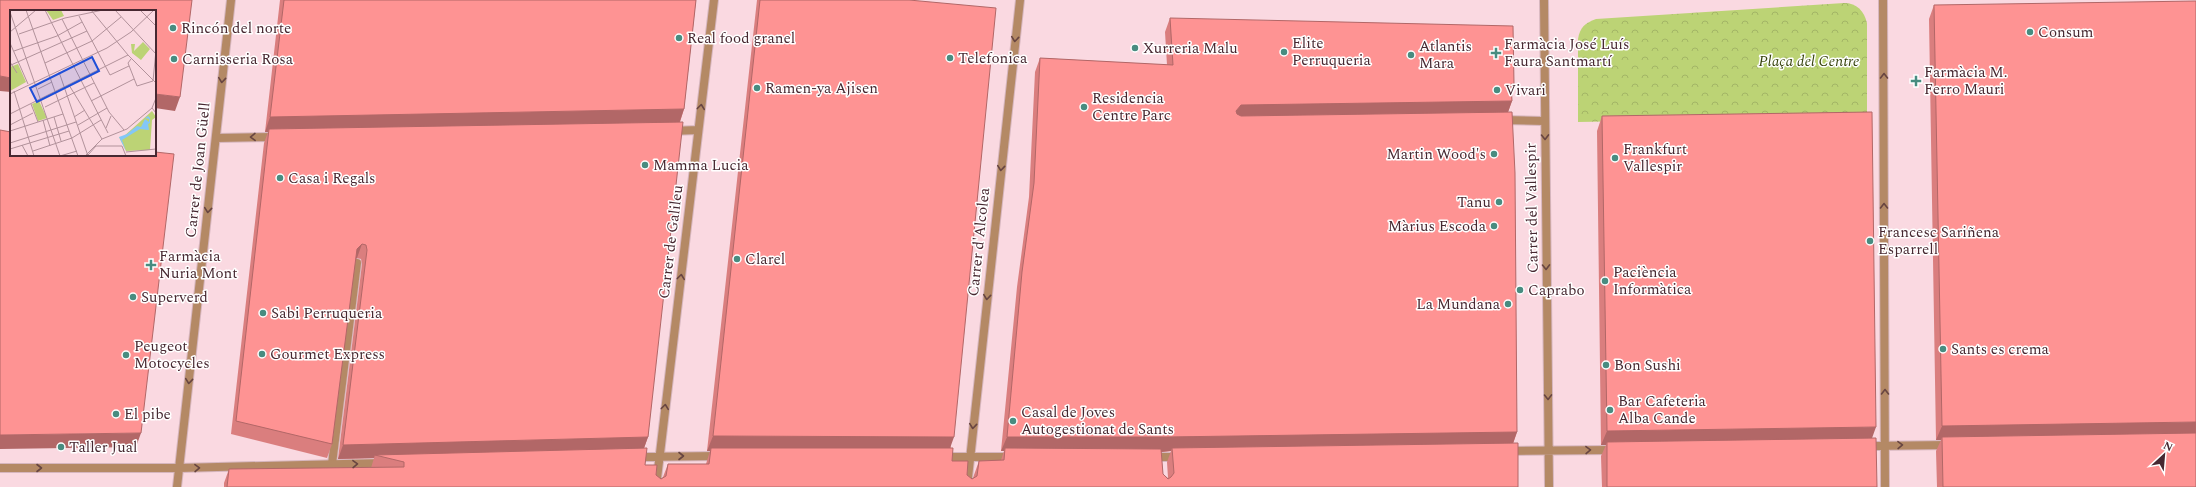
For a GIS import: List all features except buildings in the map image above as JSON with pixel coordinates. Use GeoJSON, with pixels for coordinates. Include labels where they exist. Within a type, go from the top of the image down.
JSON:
{"type":"FeatureCollection","features":[{"type":"Feature","properties":{"kind":"street","name":"Carrer de Joan Güell"},"geometry":{"type":"LineString","coordinates":[[177,487],[231,0]]}},
{"type":"Feature","properties":{"kind":"street","name":"Carrer de Galileu"},"geometry":{"type":"LineString","coordinates":[[656,487],[714,0]]}},
{"type":"Feature","properties":{"kind":"street","name":"Carrer d'Alcolea"},"geometry":{"type":"LineString","coordinates":[[967,487],[1020,0]]}},
{"type":"Feature","properties":{"kind":"street","name":"Carrer del Vallespir"},"geometry":{"type":"LineString","coordinates":[[1544,0],[1544,121],[1549,487]]}},
{"type":"Feature","properties":{"kind":"street"},"geometry":{"type":"LineString","coordinates":[[1883,0],[1885,487]]}},
{"type":"Feature","properties":{"kind":"street"},"geometry":{"type":"LineString","coordinates":[[1493,121],[1544,121]]}},
{"type":"Feature","properties":{"kind":"street"},"geometry":{"type":"LineString","coordinates":[[666,131],[698,130]]}},
{"type":"Feature","properties":{"kind":"street"},"geometry":{"type":"LineString","coordinates":[[216,138],[285,136]]}},
{"type":"Feature","properties":{"kind":"street"},"geometry":{"type":"LineString","coordinates":[[332,464],[357,263]]}},
{"type":"Feature","properties":{"kind":"street"},"geometry":{"type":"LineString","coordinates":[[1855,446],[1961,445]]}},
{"type":"Feature","properties":{"kind":"street"},"geometry":{"type":"LineString","coordinates":[[1495,452],[1620,450]]}},
{"type":"Feature","properties":{"kind":"street"},"geometry":{"type":"LineString","coordinates":[[626,457],[728,456]]}},
{"type":"Feature","properties":{"kind":"street"},"geometry":{"type":"LineString","coordinates":[[938,457],[1021,457]]}},
{"type":"Feature","properties":{"kind":"street"},"geometry":{"type":"LineString","coordinates":[[1146,457],[1185,457]]}},
{"type":"Feature","properties":{"kind":"street"},"geometry":{"type":"LineString","coordinates":[[1161,457],[1161,467]]}},
{"type":"Feature","properties":{"kind":"street"},"geometry":{"type":"LineString","coordinates":[[0,468],[179,468],[395,463]]}},
{"type":"Feature","properties":{"kind":"green space","name":"Plaça del Centre"},"geometry":{"type":"Polygon","coordinates":[[[1844,3],[1853,4],[1859,8],[1862,11],[1867,23],[1867,117],[1578,122],[1578,39],[1582,28],[1586,24],[1596,19],[1844,3]]]}},
{"type":"Feature","properties":{"kind":"place","name":"Rincón del norte"},"geometry":{"type":"Point","coordinates":[173,28]}},
{"type":"Feature","properties":{"kind":"place","name":"Consum"},"geometry":{"type":"Point","coordinates":[2030,32]}},
{"type":"Feature","properties":{"kind":"place","name":"Real food granel"},"geometry":{"type":"Point","coordinates":[679,38]}},
{"type":"Feature","properties":{"kind":"place","name":"Xurreria Malu"},"geometry":{"type":"Point","coordinates":[1135,48]}},
{"type":"Feature","properties":{"kind":"place","name":"Elite Perruqueria"},"geometry":{"type":"Point","coordinates":[1284,52]}},
{"type":"Feature","properties":{"kind":"place","name":"Farmàcia José Luís Faura Santmartí"},"geometry":{"type":"Point","coordinates":[1496,53]}},
{"type":"Feature","properties":{"kind":"place","name":"Atlantis Mara"},"geometry":{"type":"Point","coordinates":[1411,55]}},
{"type":"Feature","properties":{"kind":"place","name":"Telefonica"},"geometry":{"type":"Point","coordinates":[950,58]}},
{"type":"Feature","properties":{"kind":"place","name":"Carnisseria Rosa"},"geometry":{"type":"Point","coordinates":[174,59]}},
{"type":"Feature","properties":{"kind":"place","name":"Farmàcia M. Ferro Mauri"},"geometry":{"type":"Point","coordinates":[1916,81]}},
{"type":"Feature","properties":{"kind":"place","name":"Ramen-ya Ajisen"},"geometry":{"type":"Point","coordinates":[757,88]}},
{"type":"Feature","properties":{"kind":"place","name":"Vivari"},"geometry":{"type":"Point","coordinates":[1497,90]}},
{"type":"Feature","properties":{"kind":"place","name":"Residencia Centre Parc"},"geometry":{"type":"Point","coordinates":[1084,107]}},
{"type":"Feature","properties":{"kind":"place","name":"Martin Wood's"},"geometry":{"type":"Point","coordinates":[1494,154]}},
{"type":"Feature","properties":{"kind":"place","name":"Frankfurt Vallespir"},"geometry":{"type":"Point","coordinates":[1615,158]}},
{"type":"Feature","properties":{"kind":"place","name":"Mamma Lucia"},"geometry":{"type":"Point","coordinates":[645,165]}},
{"type":"Feature","properties":{"kind":"place","name":"Casa i Regals"},"geometry":{"type":"Point","coordinates":[280,178]}},
{"type":"Feature","properties":{"kind":"place","name":"Tanu"},"geometry":{"type":"Point","coordinates":[1499,202]}},
{"type":"Feature","properties":{"kind":"place","name":"Màrius Escoda"},"geometry":{"type":"Point","coordinates":[1494,226]}},
{"type":"Feature","properties":{"kind":"place","name":"Francesc Sariñena Esparrell"},"geometry":{"type":"Point","coordinates":[1870,241]}},
{"type":"Feature","properties":{"kind":"place","name":"Clarel"},"geometry":{"type":"Point","coordinates":[737,259]}},
{"type":"Feature","properties":{"kind":"place","name":"Farmàcia Nuria Mont"},"geometry":{"type":"Point","coordinates":[151,265]}},
{"type":"Feature","properties":{"kind":"place","name":"Paciència Informàtica"},"geometry":{"type":"Point","coordinates":[1605,281]}},
{"type":"Feature","properties":{"kind":"place","name":"Caprabo"},"geometry":{"type":"Point","coordinates":[1520,290]}},
{"type":"Feature","properties":{"kind":"place","name":"Superverd"},"geometry":{"type":"Point","coordinates":[133,297]}},
{"type":"Feature","properties":{"kind":"place","name":"La Mundana"},"geometry":{"type":"Point","coordinates":[1508,304]}},
{"type":"Feature","properties":{"kind":"place","name":"Sabi Perruqueria"},"geometry":{"type":"Point","coordinates":[263,313]}},
{"type":"Feature","properties":{"kind":"place","name":"Sants es crema"},"geometry":{"type":"Point","coordinates":[1943,349]}},
{"type":"Feature","properties":{"kind":"place","name":"Gourmet Express"},"geometry":{"type":"Point","coordinates":[262,354]}},
{"type":"Feature","properties":{"kind":"place","name":"Peugeot Motocycles"},"geometry":{"type":"Point","coordinates":[126,355]}},
{"type":"Feature","properties":{"kind":"place","name":"Bon Sushi"},"geometry":{"type":"Point","coordinates":[1606,365]}},
{"type":"Feature","properties":{"kind":"place","name":"Bar Cafeteria Alba Cande"},"geometry":{"type":"Point","coordinates":[1610,410]}},
{"type":"Feature","properties":{"kind":"place","name":"El pibe"},"geometry":{"type":"Point","coordinates":[116,414]}},
{"type":"Feature","properties":{"kind":"place","name":"Casal de Joves Autogestionat de Sants"},"geometry":{"type":"Point","coordinates":[1013,421]}},
{"type":"Feature","properties":{"kind":"place","name":"Taller Jual"},"geometry":{"type":"Point","coordinates":[61,447]}}]}
